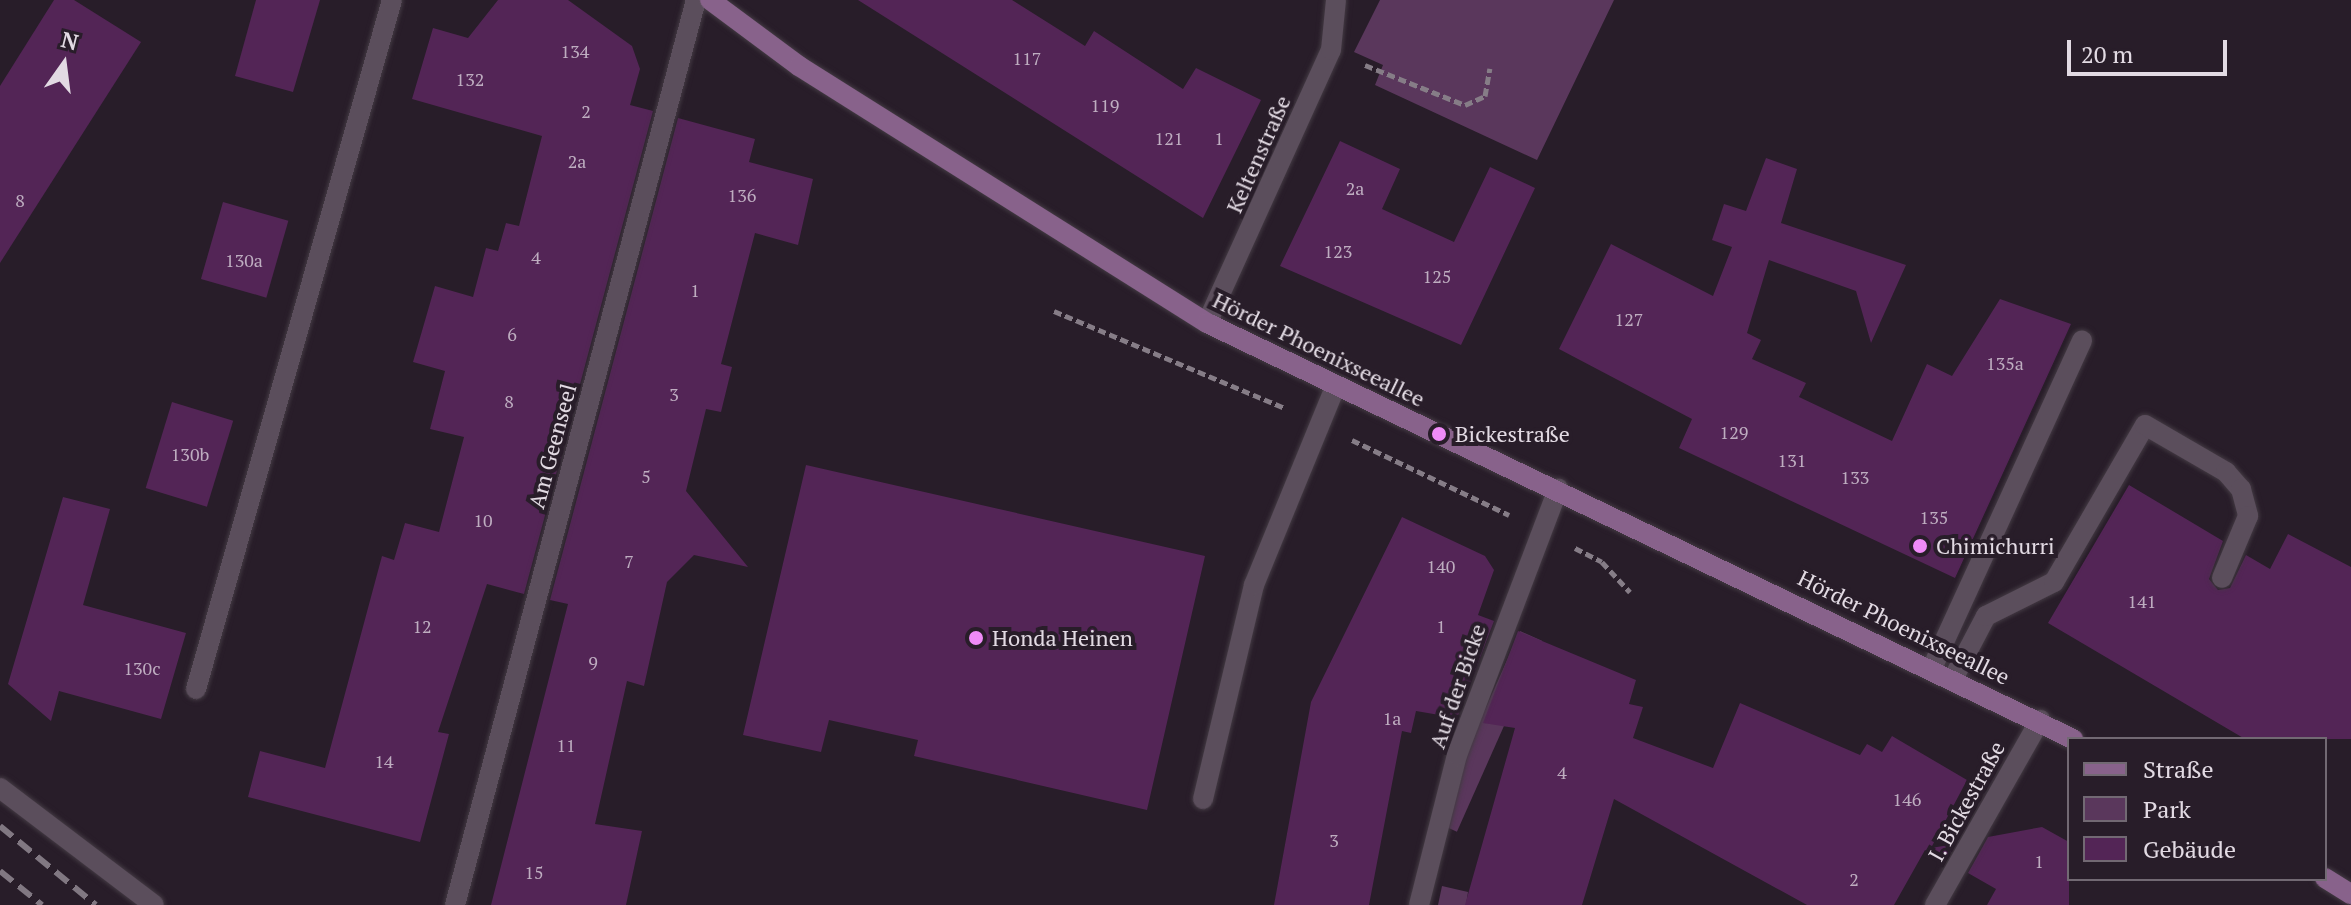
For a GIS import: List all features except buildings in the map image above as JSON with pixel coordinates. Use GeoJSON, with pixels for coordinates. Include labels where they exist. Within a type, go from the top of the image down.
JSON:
{"type":"FeatureCollection","features":[{"type":"Feature","properties":{"kind":"main road","name":"Hörder Phoenixseeallee"},"geometry":{"type":"LineString","coordinates":[[710,0],[799,66],[1207,323],[1933,666],[2070,737]]}},
{"type":"Feature","properties":{"kind":"main road"},"geometry":{"type":"LineString","coordinates":[[2327,879],[2351,894]]}},
{"type":"Feature","properties":{"kind":"street"},"geometry":{"type":"LineString","coordinates":[[196,689],[392,0]]}},
{"type":"Feature","properties":{"kind":"street","name":"Am Geenseel"},"geometry":{"type":"LineString","coordinates":[[455,905],[696,0]]}},
{"type":"Feature","properties":{"kind":"street","name":"Keltenstraße"},"geometry":{"type":"LineString","coordinates":[[1207,323],[1331,50],[1336,0]]}},
{"type":"Feature","properties":{"kind":"street"},"geometry":{"type":"LineString","coordinates":[[1933,666],[2082,341]]}},
{"type":"Feature","properties":{"kind":"street"},"geometry":{"type":"LineString","coordinates":[[1203,799],[1254,585],[1336,385]]}},
{"type":"Feature","properties":{"kind":"street"},"geometry":{"type":"LineString","coordinates":[[1954,677],[1986,616],[2054,582],[2145,425],[2226,472],[2241,489],[2245,529],[2222,578]]}},
{"type":"Feature","properties":{"kind":"street","name":"Auf der Bicke"},"geometry":{"type":"LineString","coordinates":[[1419,905],[1457,755],[1558,489]]}},
{"type":"Feature","properties":{"kind":"street","name":"I. Bickestraße"},"geometry":{"type":"LineString","coordinates":[[1935,905],[2040,720]]}},
{"type":"Feature","properties":{"kind":"street"},"geometry":{"type":"LineString","coordinates":[[0,788],[154,905]]}},
{"type":"Feature","properties":{"kind":"path"},"geometry":{"type":"LineString","coordinates":[[1331,50],[1465,105],[1485,96],[1490,68]]}},
{"type":"Feature","properties":{"kind":"green space"},"geometry":{"type":"Polygon","coordinates":[[[1380,0],[1614,0],[1537,160],[1375,85],[1383,65],[1354,52],[1380,0]]]}},
{"type":"Feature","properties":{"kind":"green space"},"geometry":{"type":"Polygon","coordinates":[[[1520,631],[1542,641],[1457,832],[1435,822],[1520,631]]]}},
{"type":"Feature","properties":{"kind":"green space"},"geometry":{"type":"Polygon","coordinates":[[[1442,886],[1468,892],[1466,905],[1438,905],[1442,886]]]}},
{"type":"Feature","properties":{"kind":"railway"},"geometry":{"type":"LineString","coordinates":[[0,826],[96,905]]}},
{"type":"Feature","properties":{"kind":"railway"},"geometry":{"type":"LineString","coordinates":[[0,871],[42,905]]}},
{"type":"Feature","properties":{"kind":"place","name":"Bickestraße"},"geometry":{"type":"Point","coordinates":[1439,434]}},
{"type":"Feature","properties":{"kind":"place","name":"Chimichurri"},"geometry":{"type":"Point","coordinates":[1920,546]}},
{"type":"Feature","properties":{"kind":"place","name":"Honda Heinen"},"geometry":{"type":"Point","coordinates":[976,638]}}]}
